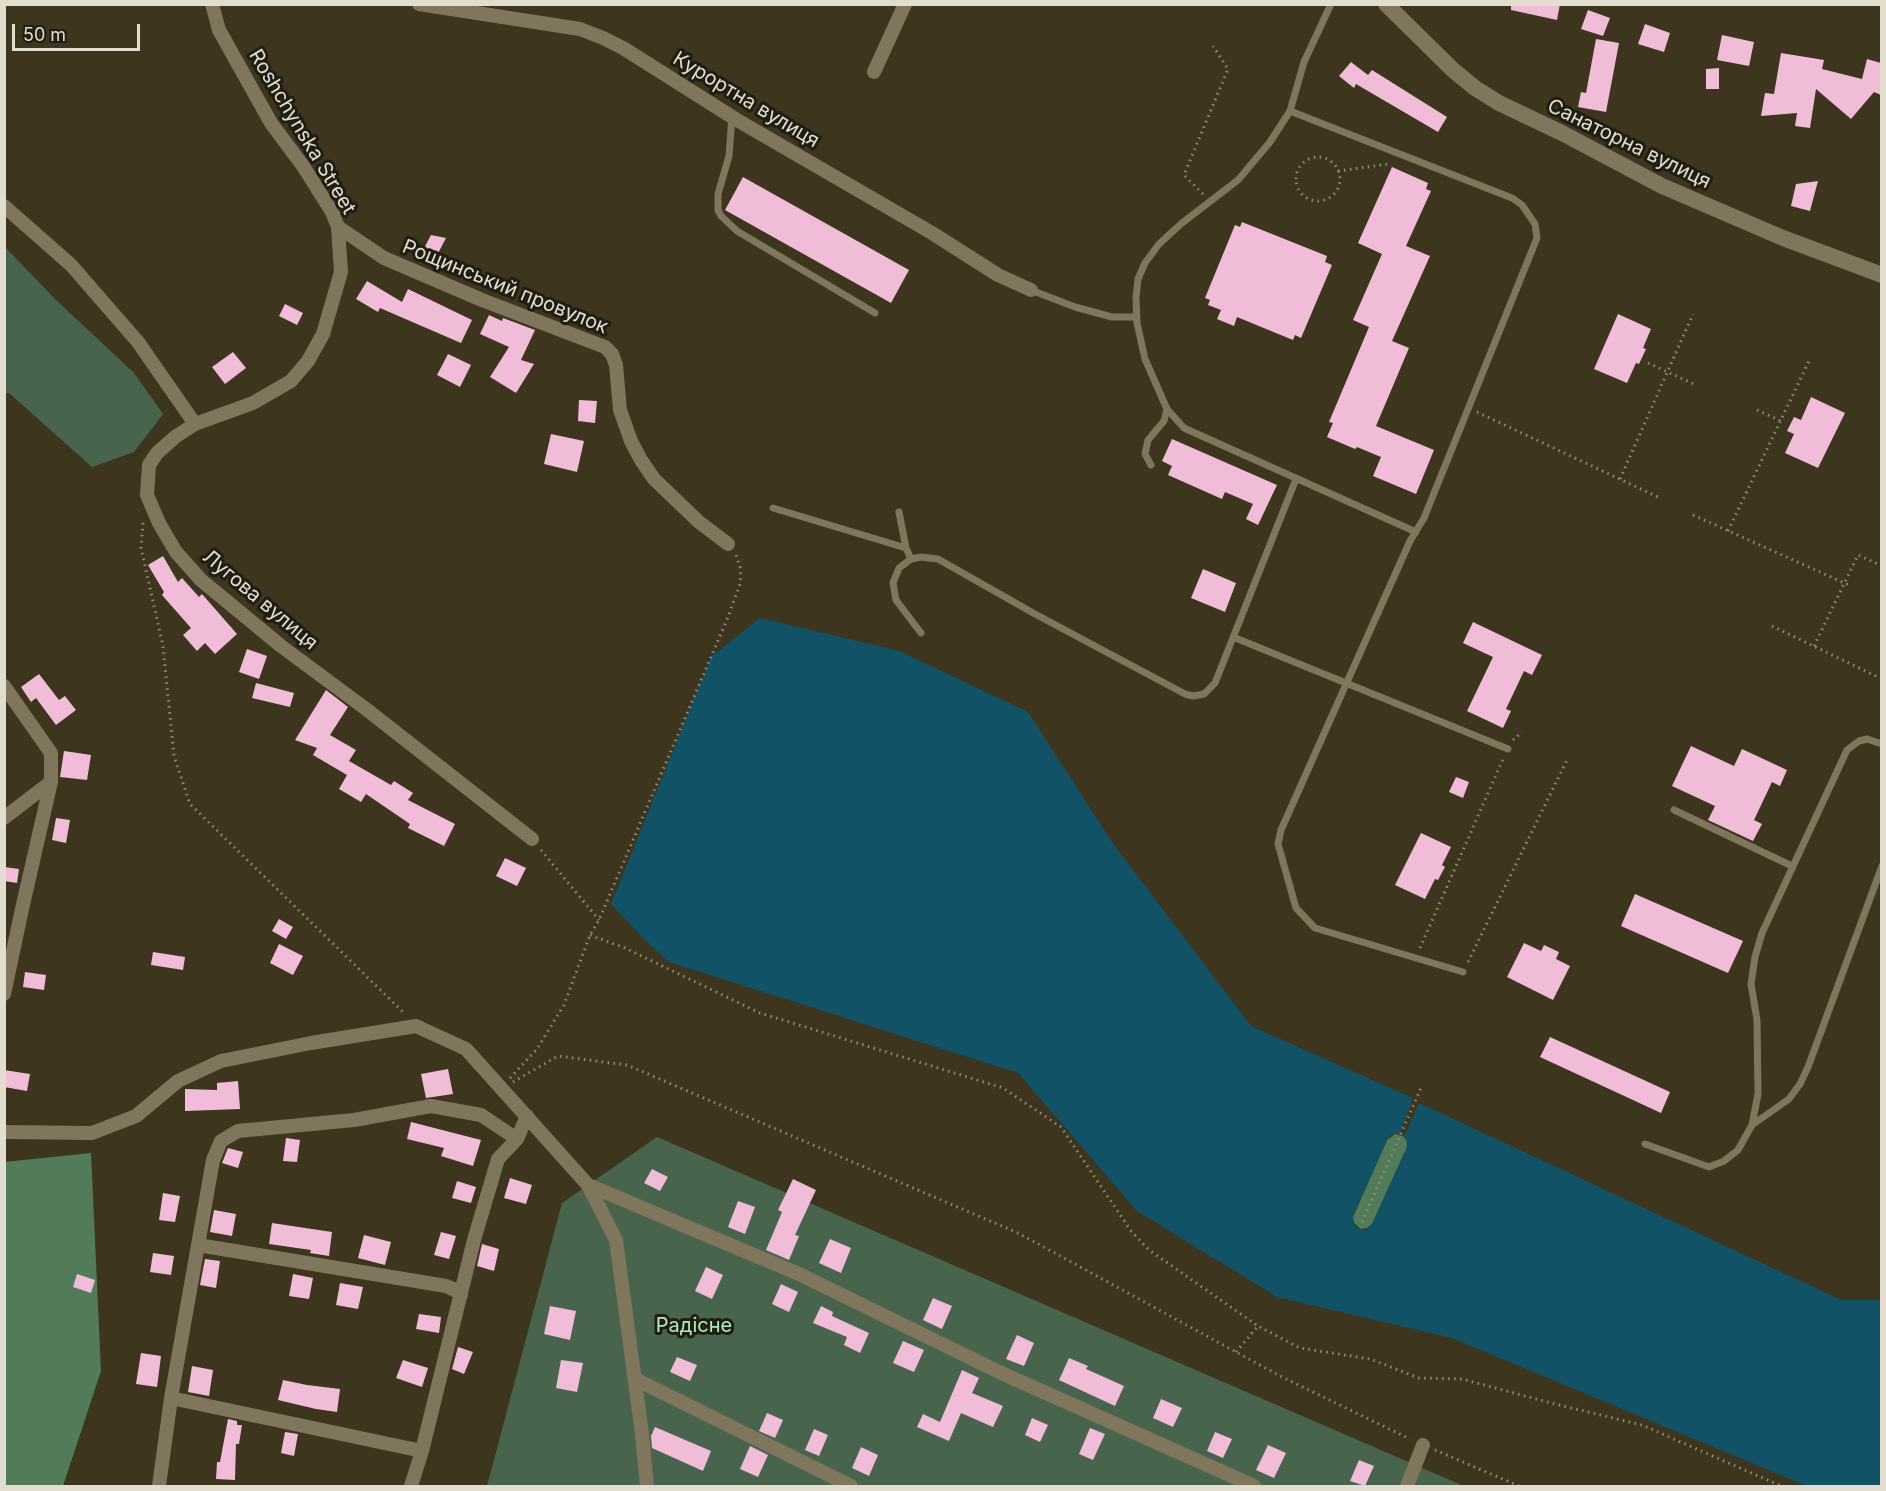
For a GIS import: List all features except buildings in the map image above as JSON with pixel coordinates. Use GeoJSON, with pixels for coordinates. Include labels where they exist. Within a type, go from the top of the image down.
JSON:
{"type":"FeatureCollection","features":[{"type":"Feature","properties":{"kind":"street","name":"Roshchynska Street"},"geometry":{"type":"LineString","coordinates":[[195,424],[254,403],[291,381],[308,362],[323,334],[341,272],[338,227],[332,212],[303,166],[271,123],[219,30],[212,4]]}},
{"type":"Feature","properties":{"kind":"street","name":"Курортна вулиця"},"geometry":{"type":"LineString","coordinates":[[419,4],[580,29],[623,48],[998,275],[1031,290]]}},
{"type":"Feature","properties":{"kind":"street"},"geometry":{"type":"LineString","coordinates":[[874,72],[905,4]]}},
{"type":"Feature","properties":{"kind":"street","name":"Санаторна вулиця"},"geometry":{"type":"LineString","coordinates":[[1386,4],[1453,70],[1475,88],[1499,103],[1562,133],[1662,186],[1783,238],[1881,275]]}},
{"type":"Feature","properties":{"kind":"street"},"geometry":{"type":"LineString","coordinates":[[4,206],[79,274],[138,342],[195,424]]}},
{"type":"Feature","properties":{"kind":"street","name":"Рощинський провулок"},"geometry":{"type":"LineString","coordinates":[[338,227],[384,258],[482,300],[605,347],[612,354],[616,365],[620,410],[631,441],[641,460],[654,479],[699,522],[728,544]]}},
{"type":"Feature","properties":{"kind":"street","name":"Лугова вулиця"},"geometry":{"type":"LineString","coordinates":[[195,424],[157,453],[149,465],[147,495],[159,523],[176,552],[201,580],[281,646],[366,709],[532,839]]}},
{"type":"Feature","properties":{"kind":"street"},"geometry":{"type":"LineString","coordinates":[[4,687],[51,753],[51,782],[4,994]]}},
{"type":"Feature","properties":{"kind":"street"},"geometry":{"type":"LineString","coordinates":[[4,818],[51,782]]}},
{"type":"Feature","properties":{"kind":"street"},"geometry":{"type":"LineString","coordinates":[[4,1132],[92,1133],[136,1116],[178,1081],[221,1061],[311,1042],[416,1026],[466,1048],[588,1185],[616,1240],[647,1486]]}},
{"type":"Feature","properties":{"kind":"street"},"geometry":{"type":"LineString","coordinates":[[159,1486],[171,1398],[213,1160],[222,1141],[238,1131],[354,1120],[431,1106],[481,1115],[517,1139]]}},
{"type":"Feature","properties":{"kind":"street"},"geometry":{"type":"LineString","coordinates":[[411,1486],[422,1452],[474,1240],[498,1159],[517,1139],[527,1116]]}},
{"type":"Feature","properties":{"kind":"street"},"geometry":{"type":"LineString","coordinates":[[588,1185],[799,1274],[999,1372],[1254,1486]]}},
{"type":"Feature","properties":{"kind":"street"},"geometry":{"type":"LineString","coordinates":[[198,1245],[446,1286],[453,1288],[461,1295]]}},
{"type":"Feature","properties":{"kind":"street"},"geometry":{"type":"LineString","coordinates":[[635,1379],[851,1486]]}},
{"type":"Feature","properties":{"kind":"street"},"geometry":{"type":"LineString","coordinates":[[171,1398],[422,1452]]}},
{"type":"Feature","properties":{"kind":"street"},"geometry":{"type":"LineString","coordinates":[[1407,1486],[1423,1445]]}},
{"type":"Feature","properties":{"kind":"lane"},"geometry":{"type":"LineString","coordinates":[[1331,4],[1304,62],[1290,111],[1258,159],[1238,180],[1159,244],[1145,263],[1138,279],[1137,317],[1145,359],[1167,409],[1184,428],[1416,532]]}},
{"type":"Feature","properties":{"kind":"lane"},"geometry":{"type":"LineString","coordinates":[[1290,111],[1512,198],[1522,205],[1535,224],[1537,238],[1424,518],[1281,830],[1278,844],[1296,908],[1315,928],[1463,972]]}},
{"type":"Feature","properties":{"kind":"lane"},"geometry":{"type":"LineString","coordinates":[[732,116],[729,156],[718,194],[717,210],[721,216],[737,231],[875,313]]}},
{"type":"Feature","properties":{"kind":"lane"},"geometry":{"type":"LineString","coordinates":[[1031,290],[1075,307],[1112,317],[1137,317]]}},
{"type":"Feature","properties":{"kind":"lane"},"geometry":{"type":"LineString","coordinates":[[1151,465],[1145,454],[1148,440],[1164,421],[1167,409]]}},
{"type":"Feature","properties":{"kind":"lane"},"geometry":{"type":"LineString","coordinates":[[921,633],[896,600],[893,592],[894,575],[899,568],[911,559],[921,557],[938,559],[1035,614],[1188,695],[1198,695],[1212,687],[1296,480]]}},
{"type":"Feature","properties":{"kind":"lane"},"geometry":{"type":"LineString","coordinates":[[773,508],[906,548]]}},
{"type":"Feature","properties":{"kind":"lane"},"geometry":{"type":"LineString","coordinates":[[899,512],[906,548],[911,559]]}},
{"type":"Feature","properties":{"kind":"lane"},"geometry":{"type":"LineString","coordinates":[[1233,637],[1508,749]]}},
{"type":"Feature","properties":{"kind":"lane"},"geometry":{"type":"LineString","coordinates":[[1645,1144],[1709,1167],[1724,1161],[1738,1150],[1752,1125],[1758,1094],[1757,1020],[1751,984],[1762,933],[1850,746],[1863,740],[1881,744]]}},
{"type":"Feature","properties":{"kind":"lane"},"geometry":{"type":"LineString","coordinates":[[1674,810],[1792,866]]}},
{"type":"Feature","properties":{"kind":"lane"},"geometry":{"type":"LineString","coordinates":[[1752,1125],[1789,1099],[1800,1084],[1881,866]]}},
{"type":"Feature","properties":{"kind":"path"},"geometry":{"type":"LineString","coordinates":[[1211,201],[1185,175],[1228,69],[1213,46]]}},
{"type":"Feature","properties":{"kind":"path"},"geometry":{"type":"LineString","coordinates":[[1311,158],[1326,159],[1338,171],[1339,184],[1336,191],[1324,200],[1310,199],[1299,189],[1296,182],[1299,168],[1311,158]]}},
{"type":"Feature","properties":{"kind":"path"},"geometry":{"type":"LineString","coordinates":[[1338,171],[1412,160]]}},
{"type":"Feature","properties":{"kind":"path"},"geometry":{"type":"LineString","coordinates":[[1620,479],[1693,314]]}},
{"type":"Feature","properties":{"kind":"path"},"geometry":{"type":"LineString","coordinates":[[1728,531],[1809,361]]}},
{"type":"Feature","properties":{"kind":"path"},"geometry":{"type":"LineString","coordinates":[[1648,363],[1696,385]]}},
{"type":"Feature","properties":{"kind":"path"},"geometry":{"type":"LineString","coordinates":[[1469,408],[1660,498]]}},
{"type":"Feature","properties":{"kind":"path"},"geometry":{"type":"LineString","coordinates":[[1757,410],[1780,420]]}},
{"type":"Feature","properties":{"kind":"path"},"geometry":{"type":"LineString","coordinates":[[153,509],[142,525],[141,548],[163,646],[174,756],[190,804],[416,1026]]}},
{"type":"Feature","properties":{"kind":"path"},"geometry":{"type":"LineString","coordinates":[[1693,515],[1851,586]]}},
{"type":"Feature","properties":{"kind":"path"},"geometry":{"type":"LineString","coordinates":[[501,1089],[537,1049],[564,1005],[590,935],[599,920],[728,617],[740,584],[741,570],[728,544]]}},
{"type":"Feature","properties":{"kind":"path"},"geometry":{"type":"LineString","coordinates":[[1814,646],[1858,555],[1881,566]]}},
{"type":"Feature","properties":{"kind":"path"},"geometry":{"type":"LineString","coordinates":[[1772,626],[1881,679]]}},
{"type":"Feature","properties":{"kind":"path"},"geometry":{"type":"LineString","coordinates":[[1416,958],[1508,749],[1515,736],[1522,732]]}},
{"type":"Feature","properties":{"kind":"path"},"geometry":{"type":"LineString","coordinates":[[1463,972],[1568,758]]}},
{"type":"Feature","properties":{"kind":"path"},"geometry":{"type":"LineString","coordinates":[[532,839],[599,920]]}},
{"type":"Feature","properties":{"kind":"path"},"geometry":{"type":"LineString","coordinates":[[590,935],[624,948],[760,1013],[1003,1088],[1061,1127],[1131,1231],[1149,1250],[1258,1326],[1300,1348],[1370,1359],[1419,1378],[1462,1379],[1551,1404],[1642,1425],[1781,1486]]}},
{"type":"Feature","properties":{"kind":"path"},"geometry":{"type":"LineString","coordinates":[[501,1089],[558,1056],[627,1065],[1018,1233],[1280,1376],[1423,1445],[1519,1486]]}},
{"type":"Feature","properties":{"kind":"path"},"geometry":{"type":"LineString","coordinates":[[1362,1222],[1421,1088]]}},
{"type":"Feature","properties":{"kind":"path"},"geometry":{"type":"LineString","coordinates":[[1236,1352],[1258,1326]]}},
{"type":"Feature","properties":{"kind":"green space"},"geometry":{"type":"Polygon","coordinates":[[[4,246],[56,300],[134,373],[163,414],[134,452],[92,467],[9,393],[5,393],[4,246]]]}},
{"type":"Feature","properties":{"kind":"green space"},"geometry":{"type":"Polygon","coordinates":[[[1395,1134],[1403,1136],[1407,1141],[1407,1147],[1372,1224],[1361,1229],[1354,1223],[1353,1217],[1387,1140],[1395,1134]]]}},
{"type":"Feature","properties":{"kind":"green space","name":"Радісне"},"geometry":{"type":"Polygon","coordinates":[[[657,1137],[1464,1486],[487,1486],[562,1203],[657,1137]]]}},
{"type":"Feature","properties":{"kind":"green space"},"geometry":{"type":"Polygon","coordinates":[[[91,1153],[101,1371],[63,1486],[5,1486],[4,1162],[91,1153]]]}},
{"type":"Feature","properties":{"kind":"water"},"geometry":{"type":"Polygon","coordinates":[[[760,618],[899,651],[1028,712],[1114,845],[1251,1026],[1413,1098],[1400,1134],[1393,1134],[1388,1138],[1353,1215],[1353,1223],[1357,1228],[1366,1230],[1373,1223],[1407,1147],[1408,1143],[1404,1136],[1419,1103],[1841,1300],[1881,1300],[1881,1486],[1807,1486],[1452,1338],[1277,1297],[1137,1211],[1018,1073],[669,962],[611,904],[711,657],[760,618]]]}}]}
